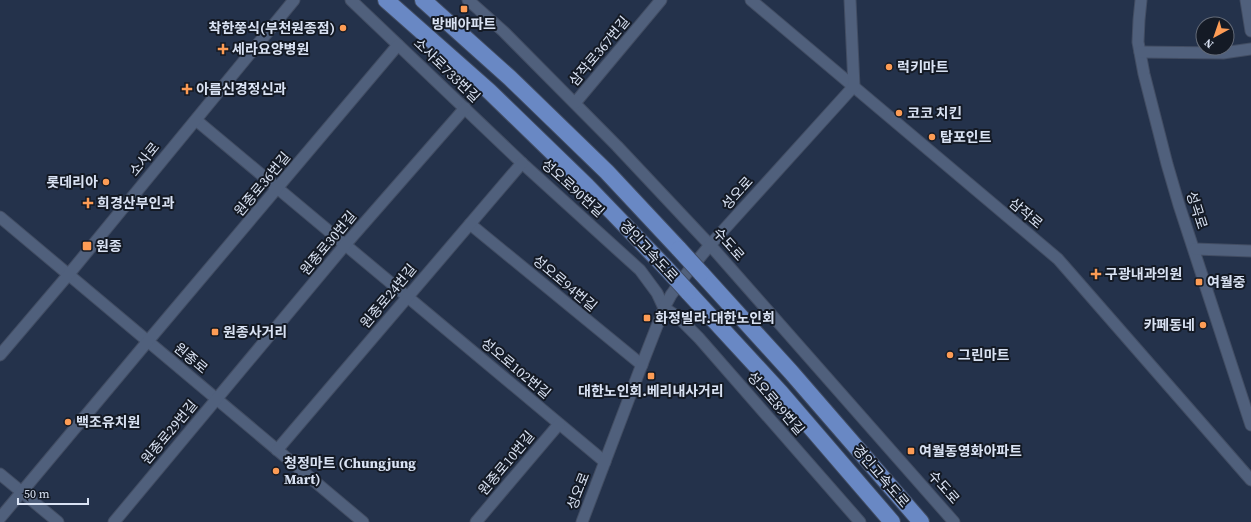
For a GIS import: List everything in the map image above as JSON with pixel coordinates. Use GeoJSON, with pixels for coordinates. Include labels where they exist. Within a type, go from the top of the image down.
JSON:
{"type":"FeatureCollection","features":[{"type":"Feature","properties":{"kind":"highway","name":"경인고속도로"},"geometry":{"type":"LineString","coordinates":[[386,0],[489,91],[587,186],[665,267],[780,393],[892,522]]}},
{"type":"Feature","properties":{"kind":"highway","name":"경인고속도로"},"geometry":{"type":"LineString","coordinates":[[423,0],[510,78],[606,172],[679,249],[791,372],[921,522]]}},
{"type":"Feature","properties":{"kind":"street","name":"소사로"},"geometry":{"type":"LineString","coordinates":[[0,355],[69,274],[294,0]]}},
{"type":"Feature","properties":{"kind":"street","name":"소사로733번길"},"geometry":{"type":"LineString","coordinates":[[351,0],[522,163]]}},
{"type":"Feature","properties":{"kind":"street","name":"수도로"},"geometry":{"type":"LineString","coordinates":[[468,0],[503,31],[575,103],[710,245],[954,522]]}},
{"type":"Feature","properties":{"kind":"street","name":"삼작로367번길"},"geometry":{"type":"LineString","coordinates":[[575,103],[661,0]]}},
{"type":"Feature","properties":{"kind":"street","name":"삼작로"},"geometry":{"type":"LineString","coordinates":[[751,0],[1058,259],[1251,480]]}},
{"type":"Feature","properties":{"kind":"street"},"geometry":{"type":"LineString","coordinates":[[850,0],[854,86]]}},
{"type":"Feature","properties":{"kind":"street","name":"성곡로"},"geometry":{"type":"LineString","coordinates":[[1141,0],[1138,42],[1144,74],[1167,164],[1251,425]]}},
{"type":"Feature","properties":{"kind":"street"},"geometry":{"type":"LineString","coordinates":[[1246,0],[1251,31]]}},
{"type":"Feature","properties":{"kind":"street","name":"원종로36번길"},"geometry":{"type":"LineString","coordinates":[[0,518],[398,45]]}},
{"type":"Feature","properties":{"kind":"street"},"geometry":{"type":"LineString","coordinates":[[1140,52],[1223,54],[1251,49]]}},
{"type":"Feature","properties":{"kind":"street","name":"성오로"},"geometry":{"type":"LineString","coordinates":[[582,522],[664,308],[676,286],[710,245],[854,86]]}},
{"type":"Feature","properties":{"kind":"street","name":"원종로30번길"},"geometry":{"type":"LineString","coordinates":[[216,399],[345,245],[465,108]]}},
{"type":"Feature","properties":{"kind":"street","name":"성오로102번길"},"geometry":{"type":"LineString","coordinates":[[196,120],[604,462]]}},
{"type":"Feature","properties":{"kind":"street","name":"원종로24번길"},"geometry":{"type":"LineString","coordinates":[[277,450],[522,163]]}},
{"type":"Feature","properties":{"kind":"street","name":"성오로90번길"},"geometry":{"type":"LineString","coordinates":[[522,163],[640,270],[657,293],[664,308]]}},
{"type":"Feature","properties":{"kind":"street","name":"원종로"},"geometry":{"type":"LineString","coordinates":[[0,216],[363,522]]}},
{"type":"Feature","properties":{"kind":"street","name":"성오로94번길"},"geometry":{"type":"LineString","coordinates":[[470,224],[642,365]]}},
{"type":"Feature","properties":{"kind":"street"},"geometry":{"type":"LineString","coordinates":[[1195,249],[1251,251]]}},
{"type":"Feature","properties":{"kind":"street","name":"성오로89번길"},"geometry":{"type":"LineString","coordinates":[[664,308],[678,317],[699,338],[860,522]]}},
{"type":"Feature","properties":{"kind":"street","name":"원종로29번길"},"geometry":{"type":"LineString","coordinates":[[114,522],[216,399]]}},
{"type":"Feature","properties":{"kind":"street","name":"원종로10번길"},"geometry":{"type":"LineString","coordinates":[[476,522],[559,424]]}},
{"type":"Feature","properties":{"kind":"street"},"geometry":{"type":"LineString","coordinates":[[0,474],[58,522]]}},
{"type":"Feature","properties":{"kind":"place","name":"방배아파트"},"geometry":{"type":"Point","coordinates":[464,9]}},
{"type":"Feature","properties":{"kind":"place","name":"착한쭝식(부천원종점)"},"geometry":{"type":"Point","coordinates":[343,28]}},
{"type":"Feature","properties":{"kind":"place","name":"세라요양병원"},"geometry":{"type":"Point","coordinates":[223,49]}},
{"type":"Feature","properties":{"kind":"place","name":"럭키마트"},"geometry":{"type":"Point","coordinates":[889,67]}},
{"type":"Feature","properties":{"kind":"place","name":"아름신경정신과"},"geometry":{"type":"Point","coordinates":[187,89]}},
{"type":"Feature","properties":{"kind":"place","name":"코코 치킨"},"geometry":{"type":"Point","coordinates":[899,113]}},
{"type":"Feature","properties":{"kind":"place","name":"탑포인트"},"geometry":{"type":"Point","coordinates":[932,137]}},
{"type":"Feature","properties":{"kind":"place","name":"롯데리아"},"geometry":{"type":"Point","coordinates":[106,182]}},
{"type":"Feature","properties":{"kind":"place","name":"희경산부인과"},"geometry":{"type":"Point","coordinates":[88,203]}},
{"type":"Feature","properties":{"kind":"place","name":"원종"},"geometry":{"type":"Point","coordinates":[87,246]}},
{"type":"Feature","properties":{"kind":"place","name":"구광내과의원"},"geometry":{"type":"Point","coordinates":[1096,274]}},
{"type":"Feature","properties":{"kind":"place","name":"여월중"},"geometry":{"type":"Point","coordinates":[1199,282]}},
{"type":"Feature","properties":{"kind":"place","name":"화정빌라.대한노인회"},"geometry":{"type":"Point","coordinates":[647,318]}},
{"type":"Feature","properties":{"kind":"place","name":"카페동네"},"geometry":{"type":"Point","coordinates":[1203,325]}},
{"type":"Feature","properties":{"kind":"place","name":"원종사거리"},"geometry":{"type":"Point","coordinates":[215,332]}},
{"type":"Feature","properties":{"kind":"place","name":"그린마트"},"geometry":{"type":"Point","coordinates":[950,355]}},
{"type":"Feature","properties":{"kind":"place","name":"대한노인회.베리내사거리"},"geometry":{"type":"Point","coordinates":[651,376]}},
{"type":"Feature","properties":{"kind":"place","name":"백조유치원"},"geometry":{"type":"Point","coordinates":[68,422]}},
{"type":"Feature","properties":{"kind":"place","name":"여월동영화아파트"},"geometry":{"type":"Point","coordinates":[911,451]}},
{"type":"Feature","properties":{"kind":"place","name":"청정마트 (Chungjung Mart)"},"geometry":{"type":"Point","coordinates":[276,471]}}]}
